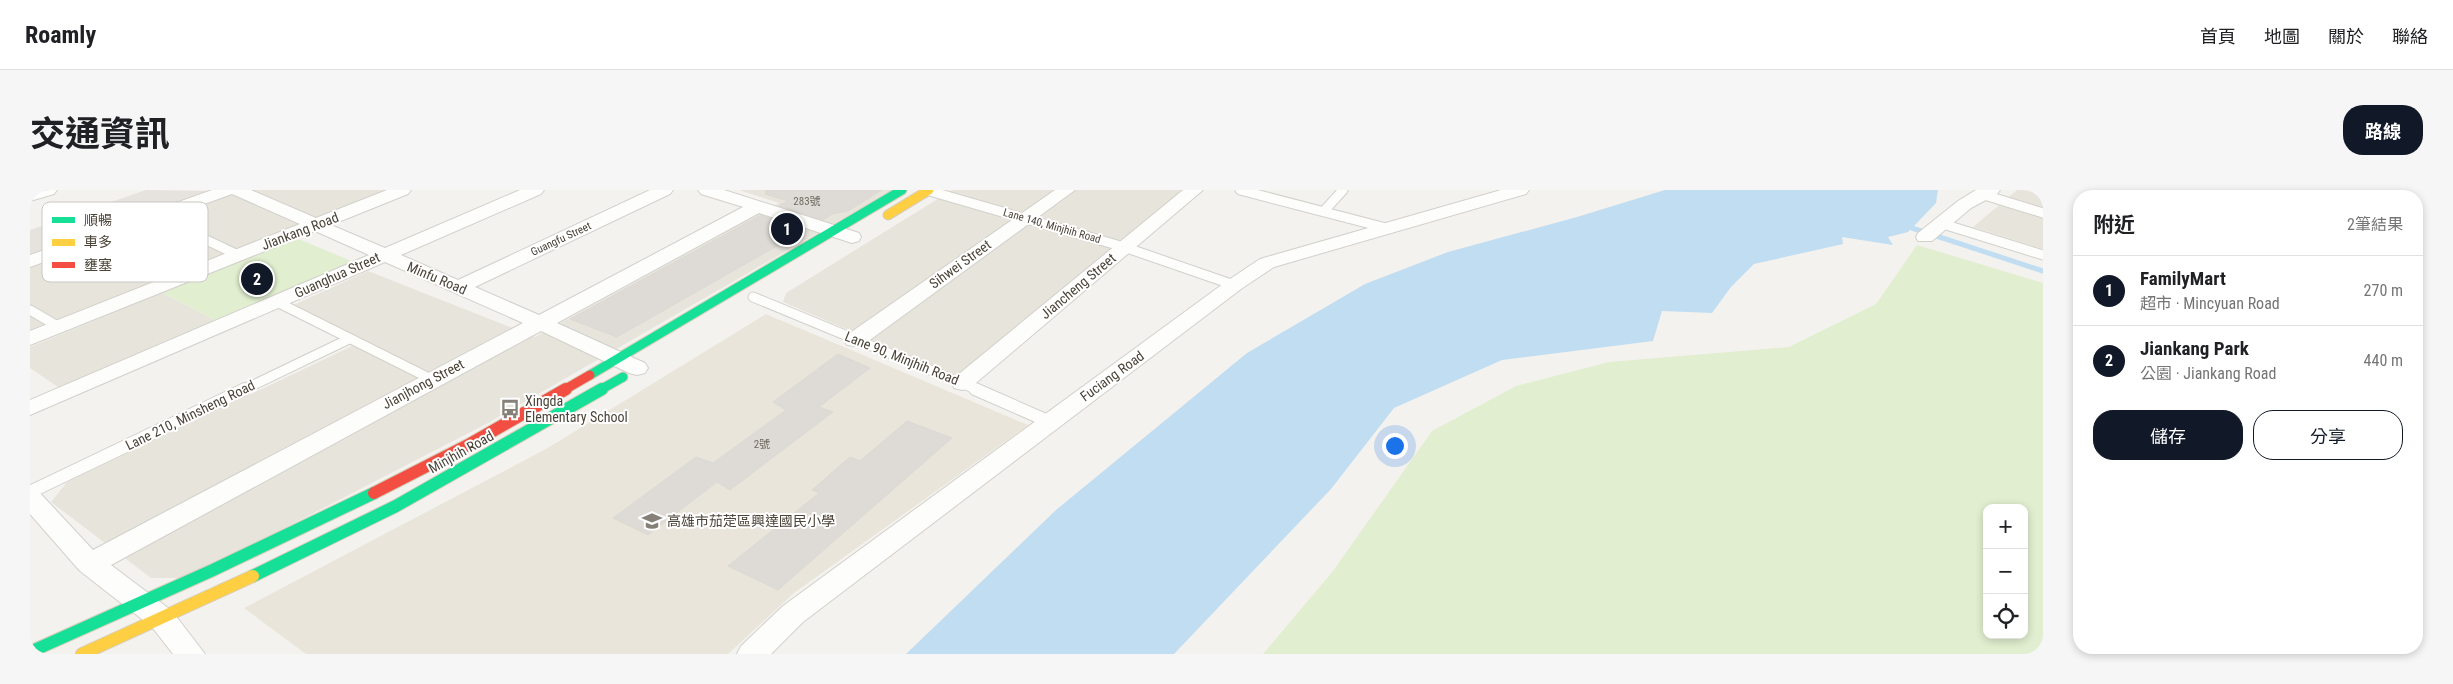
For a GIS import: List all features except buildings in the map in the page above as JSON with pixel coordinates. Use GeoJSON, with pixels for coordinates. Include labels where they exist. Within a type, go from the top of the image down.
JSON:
{"type":"FeatureCollection","features":[{"type":"Feature","properties":{"kind":"main road","name":"Minjhih Road"},"geometry":{"type":"LineString","coordinates":[[30,652],[88,627],[152,611],[396,506],[579,403],[635,362],[834,239],[902,190]]}},
{"type":"Feature","properties":{"kind":"main road"},"geometry":{"type":"LineString","coordinates":[[878,222],[928,190]]}},
{"type":"Feature","properties":{"kind":"main road"},"geometry":{"type":"LineString","coordinates":[[749,300],[770,287]]}},
{"type":"Feature","properties":{"kind":"main road","name":"Minjhih Road"},"geometry":{"type":"LineString","coordinates":[[82,654],[94,649],[152,611],[374,493],[635,362]]}},
{"type":"Feature","properties":{"kind":"street"},"geometry":{"type":"LineString","coordinates":[[30,196],[48,190]]}},
{"type":"Feature","properties":{"kind":"street"},"geometry":{"type":"LineString","coordinates":[[195,202],[228,190]]}},
{"type":"Feature","properties":{"kind":"street","name":"Minfu Road"},"geometry":{"type":"LineString","coordinates":[[237,190],[538,323],[635,362]]}},
{"type":"Feature","properties":{"kind":"street","name":"Jiankang Road"},"geometry":{"type":"LineString","coordinates":[[208,267],[402,190]]}},
{"type":"Feature","properties":{"kind":"street","name":"Guanghua Street"},"geometry":{"type":"LineString","coordinates":[[30,408],[535,190]]}},
{"type":"Feature","properties":{"kind":"street","name":"Guangfu Street"},"geometry":{"type":"LineString","coordinates":[[459,288],[664,190]]}},
{"type":"Feature","properties":{"kind":"street"},"geometry":{"type":"LineString","coordinates":[[706,190],[757,207],[834,239],[856,235]]}},
{"type":"Feature","properties":{"kind":"street","name":"Sihwei Street"},"geometry":{"type":"LineString","coordinates":[[856,340],[1066,190]]}},
{"type":"Feature","properties":{"kind":"street","name":"Jiancheng Street"},"geometry":{"type":"LineString","coordinates":[[962,383],[1194,190]]}},
{"type":"Feature","properties":{"kind":"street","name":"Fuciang Road"},"geometry":{"type":"LineString","coordinates":[[752,654],[793,614],[1234,285],[1267,263],[1513,191]]}},
{"type":"Feature","properties":{"kind":"street"},"geometry":{"type":"LineString","coordinates":[[1934,230],[1949,216],[1986,192]]}},
{"type":"Feature","properties":{"kind":"street","name":"Jianjhong Street"},"geometry":{"type":"LineString","coordinates":[[90,564],[432,379],[757,207]]}},
{"type":"Feature","properties":{"kind":"street"},"geometry":{"type":"LineString","coordinates":[[30,261],[42,257]]}},
{"type":"Feature","properties":{"kind":"street","name":"Jiankang Road"},"geometry":{"type":"LineString","coordinates":[[30,339],[168,283]]}},
{"type":"Feature","properties":{"kind":"street"},"geometry":{"type":"LineString","coordinates":[[30,498],[90,564],[152,611],[190,654]]}},
{"type":"Feature","properties":{"kind":"lane","name":"Lane 140, Minjhih Road"},"geometry":{"type":"LineString","coordinates":[[928,190],[1124,247],[1234,285]]}},
{"type":"Feature","properties":{"kind":"lane"},"geometry":{"type":"LineString","coordinates":[[1240,190],[1386,228]]}},
{"type":"Feature","properties":{"kind":"lane"},"geometry":{"type":"LineString","coordinates":[[1324,211],[1343,190]]}},
{"type":"Feature","properties":{"kind":"lane"},"geometry":{"type":"LineString","coordinates":[[1986,192],[2043,213]]}},
{"type":"Feature","properties":{"kind":"lane"},"geometry":{"type":"LineString","coordinates":[[1934,230],[2043,255]]}},
{"type":"Feature","properties":{"kind":"lane"},"geometry":{"type":"LineString","coordinates":[[208,241],[238,255]]}},
{"type":"Feature","properties":{"kind":"lane","name":"Lane 90, Minjhih Road"},"geometry":{"type":"LineString","coordinates":[[749,300],[856,340],[962,383],[1050,422]]}},
{"type":"Feature","properties":{"kind":"lane"},"geometry":{"type":"LineString","coordinates":[[277,302],[432,379]]}},
{"type":"Feature","properties":{"kind":"lane"},"geometry":{"type":"LineString","coordinates":[[30,310],[59,327]]}},
{"type":"Feature","properties":{"kind":"lane","name":"Lane 210, Minsheng Road"},"geometry":{"type":"LineString","coordinates":[[30,492],[349,339]]}},
{"type":"Feature","properties":{"kind":"shaded area"},"geometry":{"type":"Polygon","coordinates":[[[146,190],[209,191],[179,202],[111,202],[146,190]]]}},
{"type":"Feature","properties":{"kind":"shaded area"},"geometry":{"type":"Polygon","coordinates":[[[238,190],[388,190],[208,262],[208,202],[204,202],[238,190]]]}},
{"type":"Feature","properties":{"kind":"shaded area"},"geometry":{"type":"Polygon","coordinates":[[[739,190],[892,190],[488,423],[188,578],[151,578],[51,502],[67,482],[352,346],[287,308],[368,271],[535,337],[779,203],[739,190]]]}},
{"type":"Feature","properties":{"kind":"shaded area"},"geometry":{"type":"Polygon","coordinates":[[[952,190],[1187,190],[966,372],[954,375],[783,302],[786,293],[952,190]]]}},
{"type":"Feature","properties":{"kind":"shaded area"},"geometry":{"type":"Polygon","coordinates":[[[2017,190],[2043,190],[2043,249],[1973,227],[2017,190]]]}},
{"type":"Feature","properties":{"kind":"shaded area"},"geometry":{"type":"Polygon","coordinates":[[[42,226],[42,253],[30,257],[30,230],[42,226]]]}},
{"type":"Feature","properties":{"kind":"shaded area"},"geometry":{"type":"Polygon","coordinates":[[[42,260],[42,282],[158,282],[30,333],[30,264],[42,260]]]}},
{"type":"Feature","properties":{"kind":"shaded area"},"geometry":{"type":"Polygon","coordinates":[[[162,293],[219,322],[61,389],[30,368],[30,347],[162,293]]]}},
{"type":"Feature","properties":{"kind":"shaded area","name":"高雄市茄萣區興達國民小學"},"geometry":{"type":"Polygon","coordinates":[[[766,314],[1028,425],[794,593],[728,654],[306,654],[244,608],[546,449],[766,314]]]}},
{"type":"Feature","properties":{"kind":"green space"},"geometry":{"type":"Polygon","coordinates":[[[296,238],[349,260],[349,264],[219,322],[162,293],[189,282],[208,282],[208,274],[296,238]]]}},
{"type":"Feature","properties":{"kind":"green space"},"geometry":{"type":"Polygon","coordinates":[[[1917,245],[2043,283],[2043,654],[1263,654],[1333,571],[1432,431],[1516,386],[1609,362],[1789,347],[1876,304],[1917,245]]]}},
{"type":"Feature","properties":{"kind":"water"},"geometry":{"type":"Polygon","coordinates":[[[1665,190],[1938,190],[1936,203],[1908,232],[1888,237],[1893,245],[1842,237],[1843,244],[1754,264],[1731,287],[1712,313],[1662,311],[1653,341],[1502,360],[1394,408],[1331,489],[1174,654],[906,654],[1056,510],[1247,353],[1365,284],[1448,252],[1577,217],[1665,190]]]}},
{"type":"Feature","properties":{"kind":"waterway"},"geometry":{"type":"LineString","coordinates":[[1912,228],[2043,271]]}},
{"type":"Feature","properties":{"kind":"traffic: fast"},"geometry":{"type":"LineString","coordinates":[[590,375],[902,190]]}},
{"type":"Feature","properties":{"kind":"traffic: fast"},"geometry":{"type":"LineString","coordinates":[[253,576],[396,506],[623,377]]}},
{"type":"Feature","properties":{"kind":"traffic: fast"},"geometry":{"type":"LineString","coordinates":[[30,652],[213,570],[374,493]]}},
{"type":"Feature","properties":{"kind":"traffic: slow"},"geometry":{"type":"LineString","coordinates":[[888,215],[929,190]]}},
{"type":"Feature","properties":{"kind":"traffic: slow"},"geometry":{"type":"LineString","coordinates":[[82,654],[253,576]]}},
{"type":"Feature","properties":{"kind":"traffic: jam"},"geometry":{"type":"LineString","coordinates":[[374,493],[470,444],[590,375]]}},
{"type":"Feature","properties":{"kind":"place","name":"FamilyMart"},"geometry":{"type":"Point","coordinates":[787,229]}},
{"type":"Feature","properties":{"kind":"place","name":"Jiankang Park"},"geometry":{"type":"Point","coordinates":[257,279]}},
{"type":"Feature","properties":{"kind":"place","name":"Xingda Elementary School"},"geometry":{"type":"Point","coordinates":[510,409]}},
{"type":"Feature","properties":{"kind":"place","name":"高雄市茄萣區興達國民小學"},"geometry":{"type":"Point","coordinates":[652,521]}}]}
